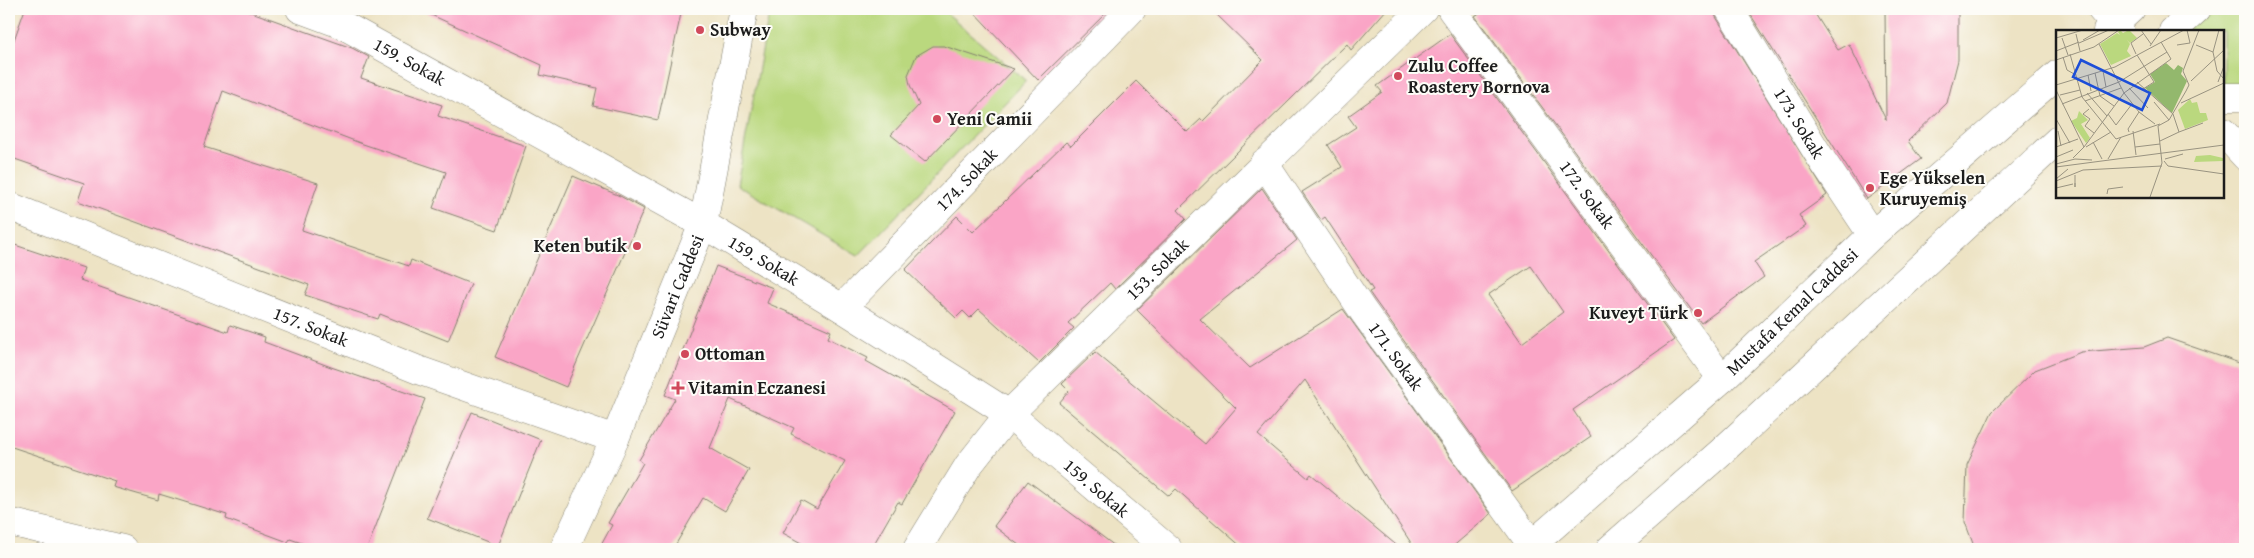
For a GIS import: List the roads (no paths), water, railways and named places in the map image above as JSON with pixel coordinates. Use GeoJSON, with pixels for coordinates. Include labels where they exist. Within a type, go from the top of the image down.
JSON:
{"type":"FeatureCollection","features":[{"type":"Feature","properties":{"kind":"street","name":"159. Sokak"},"geometry":{"type":"LineString","coordinates":[[300,9],[345,17],[704,224],[842,308],[1010,414],[1168,549]]}},
{"type":"Feature","properties":{"kind":"street","name":"Süvari Caddesi"},"geometry":{"type":"LineString","coordinates":[[564,549],[615,439],[704,224],[744,9]]}},
{"type":"Feature","properties":{"kind":"street","name":"174. Sokak"},"geometry":{"type":"LineString","coordinates":[[842,308],[1132,9]]}},
{"type":"Feature","properties":{"kind":"street","name":"153. Sokak"},"geometry":{"type":"LineString","coordinates":[[917,549],[968,466],[1010,414],[1423,9]]}},
{"type":"Feature","properties":{"kind":"street","name":"172. Sokak"},"geometry":{"type":"LineString","coordinates":[[1451,9],[1722,379]]}},
{"type":"Feature","properties":{"kind":"street","name":"173. Sokak"},"geometry":{"type":"LineString","coordinates":[[1729,9],[1820,157],[1872,235]]}},
{"type":"Feature","properties":{"kind":"street"},"geometry":{"type":"LineString","coordinates":[[2175,30],[2197,9]]}},
{"type":"Feature","properties":{"kind":"street","name":"Mustafa Kemal Caddesi"},"geometry":{"type":"LineString","coordinates":[[1530,547],[1722,379],[1872,235],[2056,76]]}},
{"type":"Feature","properties":{"kind":"street"},"geometry":{"type":"LineString","coordinates":[[2224,98],[2245,97]]}},
{"type":"Feature","properties":{"kind":"street"},"geometry":{"type":"LineString","coordinates":[[2224,133],[2245,156]]}},
{"type":"Feature","properties":{"kind":"street"},"geometry":{"type":"LineString","coordinates":[[1610,549],[1721,452],[2056,142]]}},
{"type":"Feature","properties":{"kind":"street","name":"171. Sokak"},"geometry":{"type":"LineString","coordinates":[[1264,163],[1363,310],[1530,547]]}},
{"type":"Feature","properties":{"kind":"street","name":"157. Sokak"},"geometry":{"type":"LineString","coordinates":[[9,206],[421,371],[615,439]]}},
{"type":"Feature","properties":{"kind":"street"},"geometry":{"type":"LineString","coordinates":[[9,522],[123,549]]}},
{"type":"Feature","properties":{"kind":"place","name":"Subway"},"geometry":{"type":"Point","coordinates":[700,30]}},
{"type":"Feature","properties":{"kind":"place","name":"Zulu Coffee Roastery Bornova"},"geometry":{"type":"Point","coordinates":[1398,76]}},
{"type":"Feature","properties":{"kind":"place","name":"Yeni Camii"},"geometry":{"type":"Point","coordinates":[937,119]}},
{"type":"Feature","properties":{"kind":"place","name":"Ege Yükselen Kuruyemiş"},"geometry":{"type":"Point","coordinates":[1870,188]}},
{"type":"Feature","properties":{"kind":"place","name":"Keten butik"},"geometry":{"type":"Point","coordinates":[637,246]}},
{"type":"Feature","properties":{"kind":"place","name":"Kuveyt Türk"},"geometry":{"type":"Point","coordinates":[1698,313]}},
{"type":"Feature","properties":{"kind":"place","name":"Ottoman"},"geometry":{"type":"Point","coordinates":[685,354]}},
{"type":"Feature","properties":{"kind":"place","name":"Vitamin Eczanesi"},"geometry":{"type":"Point","coordinates":[678,388]}}]}
